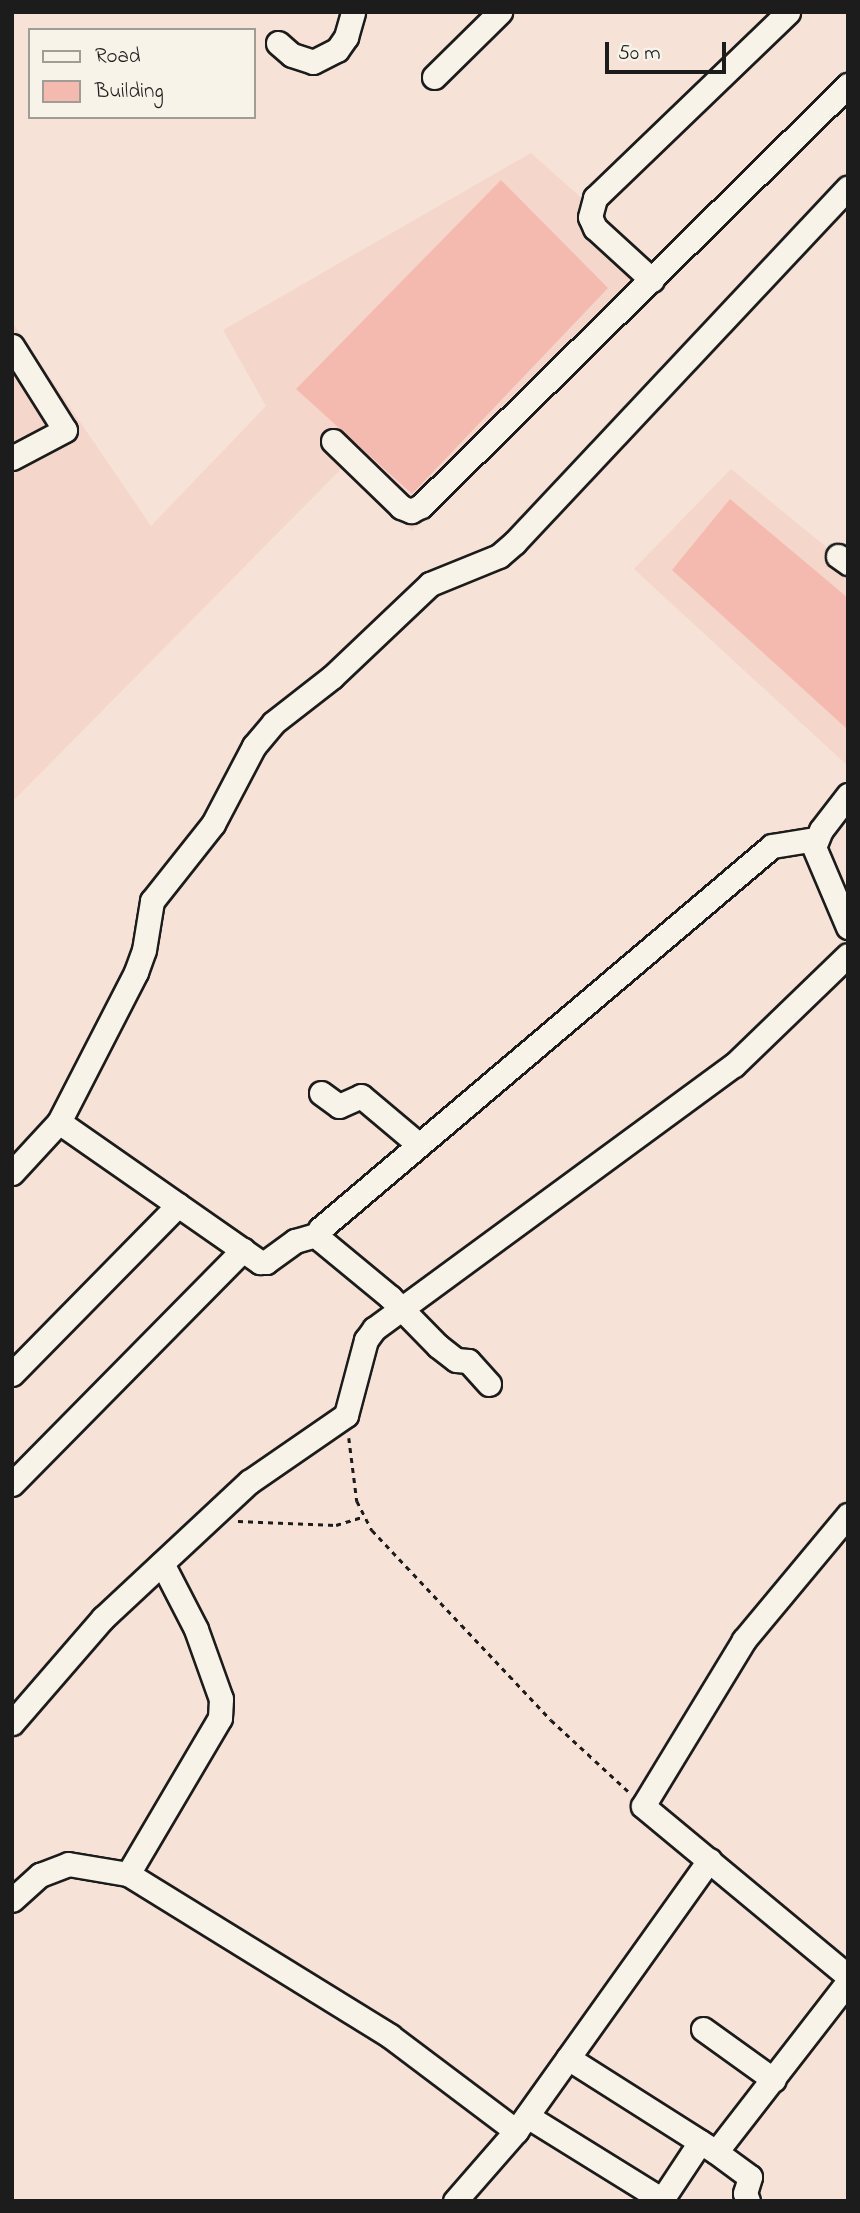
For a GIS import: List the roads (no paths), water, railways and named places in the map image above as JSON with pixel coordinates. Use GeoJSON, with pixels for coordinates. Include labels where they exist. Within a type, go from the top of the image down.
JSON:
{"type":"FeatureCollection","features":[{"type":"Feature","properties":{"kind":"street"},"geometry":{"type":"LineString","coordinates":[[278,43],[292,55],[313,62],[337,50],[346,37],[353,12]]}},
{"type":"Feature","properties":{"kind":"street"},"geometry":{"type":"LineString","coordinates":[[434,77],[500,12]]}},
{"type":"Feature","properties":{"kind":"street"},"geometry":{"type":"LineString","coordinates":[[652,279],[595,228],[590,217],[595,198],[788,12]]}},
{"type":"Feature","properties":{"kind":"street"},"geometry":{"type":"LineString","coordinates":[[333,441],[411,511],[430,500],[848,85]]}},
{"type":"Feature","properties":{"kind":"street"},"geometry":{"type":"LineString","coordinates":[[12,1173],[60,1122],[136,972],[144,950],[152,901],[213,824],[254,746],[273,723],[332,677],[430,584],[499,556],[515,542],[848,188]]}},
{"type":"Feature","properties":{"kind":"street"},"geometry":{"type":"LineString","coordinates":[[12,346],[65,429],[12,458]]}},
{"type":"Feature","properties":{"kind":"street"},"geometry":{"type":"LineString","coordinates":[[848,795],[815,839],[816,856],[848,928]]}},
{"type":"Feature","properties":{"kind":"street"},"geometry":{"type":"LineString","coordinates":[[60,1122],[243,1250],[266,1262],[295,1241],[319,1234],[324,1224],[772,846],[815,839]]}},
{"type":"Feature","properties":{"kind":"street"},"geometry":{"type":"LineString","coordinates":[[12,1723],[103,1618],[248,1482],[346,1415],[366,1340],[400,1310],[733,1066],[848,955]]}},
{"type":"Feature","properties":{"kind":"street"},"geometry":{"type":"LineString","coordinates":[[321,1093],[339,1106],[361,1096],[418,1144]]}},
{"type":"Feature","properties":{"kind":"street"},"geometry":{"type":"LineString","coordinates":[[12,1374],[178,1205]]}},
{"type":"Feature","properties":{"kind":"street"},"geometry":{"type":"LineString","coordinates":[[319,1234],[456,1360],[468,1361],[489,1384]]}},
{"type":"Feature","properties":{"kind":"street"},"geometry":{"type":"LineString","coordinates":[[12,1484],[243,1250]]}},
{"type":"Feature","properties":{"kind":"street"},"geometry":{"type":"LineString","coordinates":[[848,1515],[744,1640],[643,1805],[848,1976]]}},
{"type":"Feature","properties":{"kind":"street"},"geometry":{"type":"LineString","coordinates":[[128,1874],[220,1718],[221,1699],[196,1629],[162,1563]]}},
{"type":"Feature","properties":{"kind":"street"},"geometry":{"type":"LineString","coordinates":[[455,2201],[522,2123],[709,1860]]}},
{"type":"Feature","properties":{"kind":"street"},"geometry":{"type":"LineString","coordinates":[[12,1900],[40,1875],[68,1864],[128,1874],[390,2036],[522,2123],[661,2200],[708,2147],[774,2080],[848,1982]]}},
{"type":"Feature","properties":{"kind":"street"},"geometry":{"type":"LineString","coordinates":[[703,2029],[774,2080]]}},
{"type":"Feature","properties":{"kind":"street"},"geometry":{"type":"LineString","coordinates":[[568,2058],[750,2176],[745,2193],[748,2201]]}}]}
